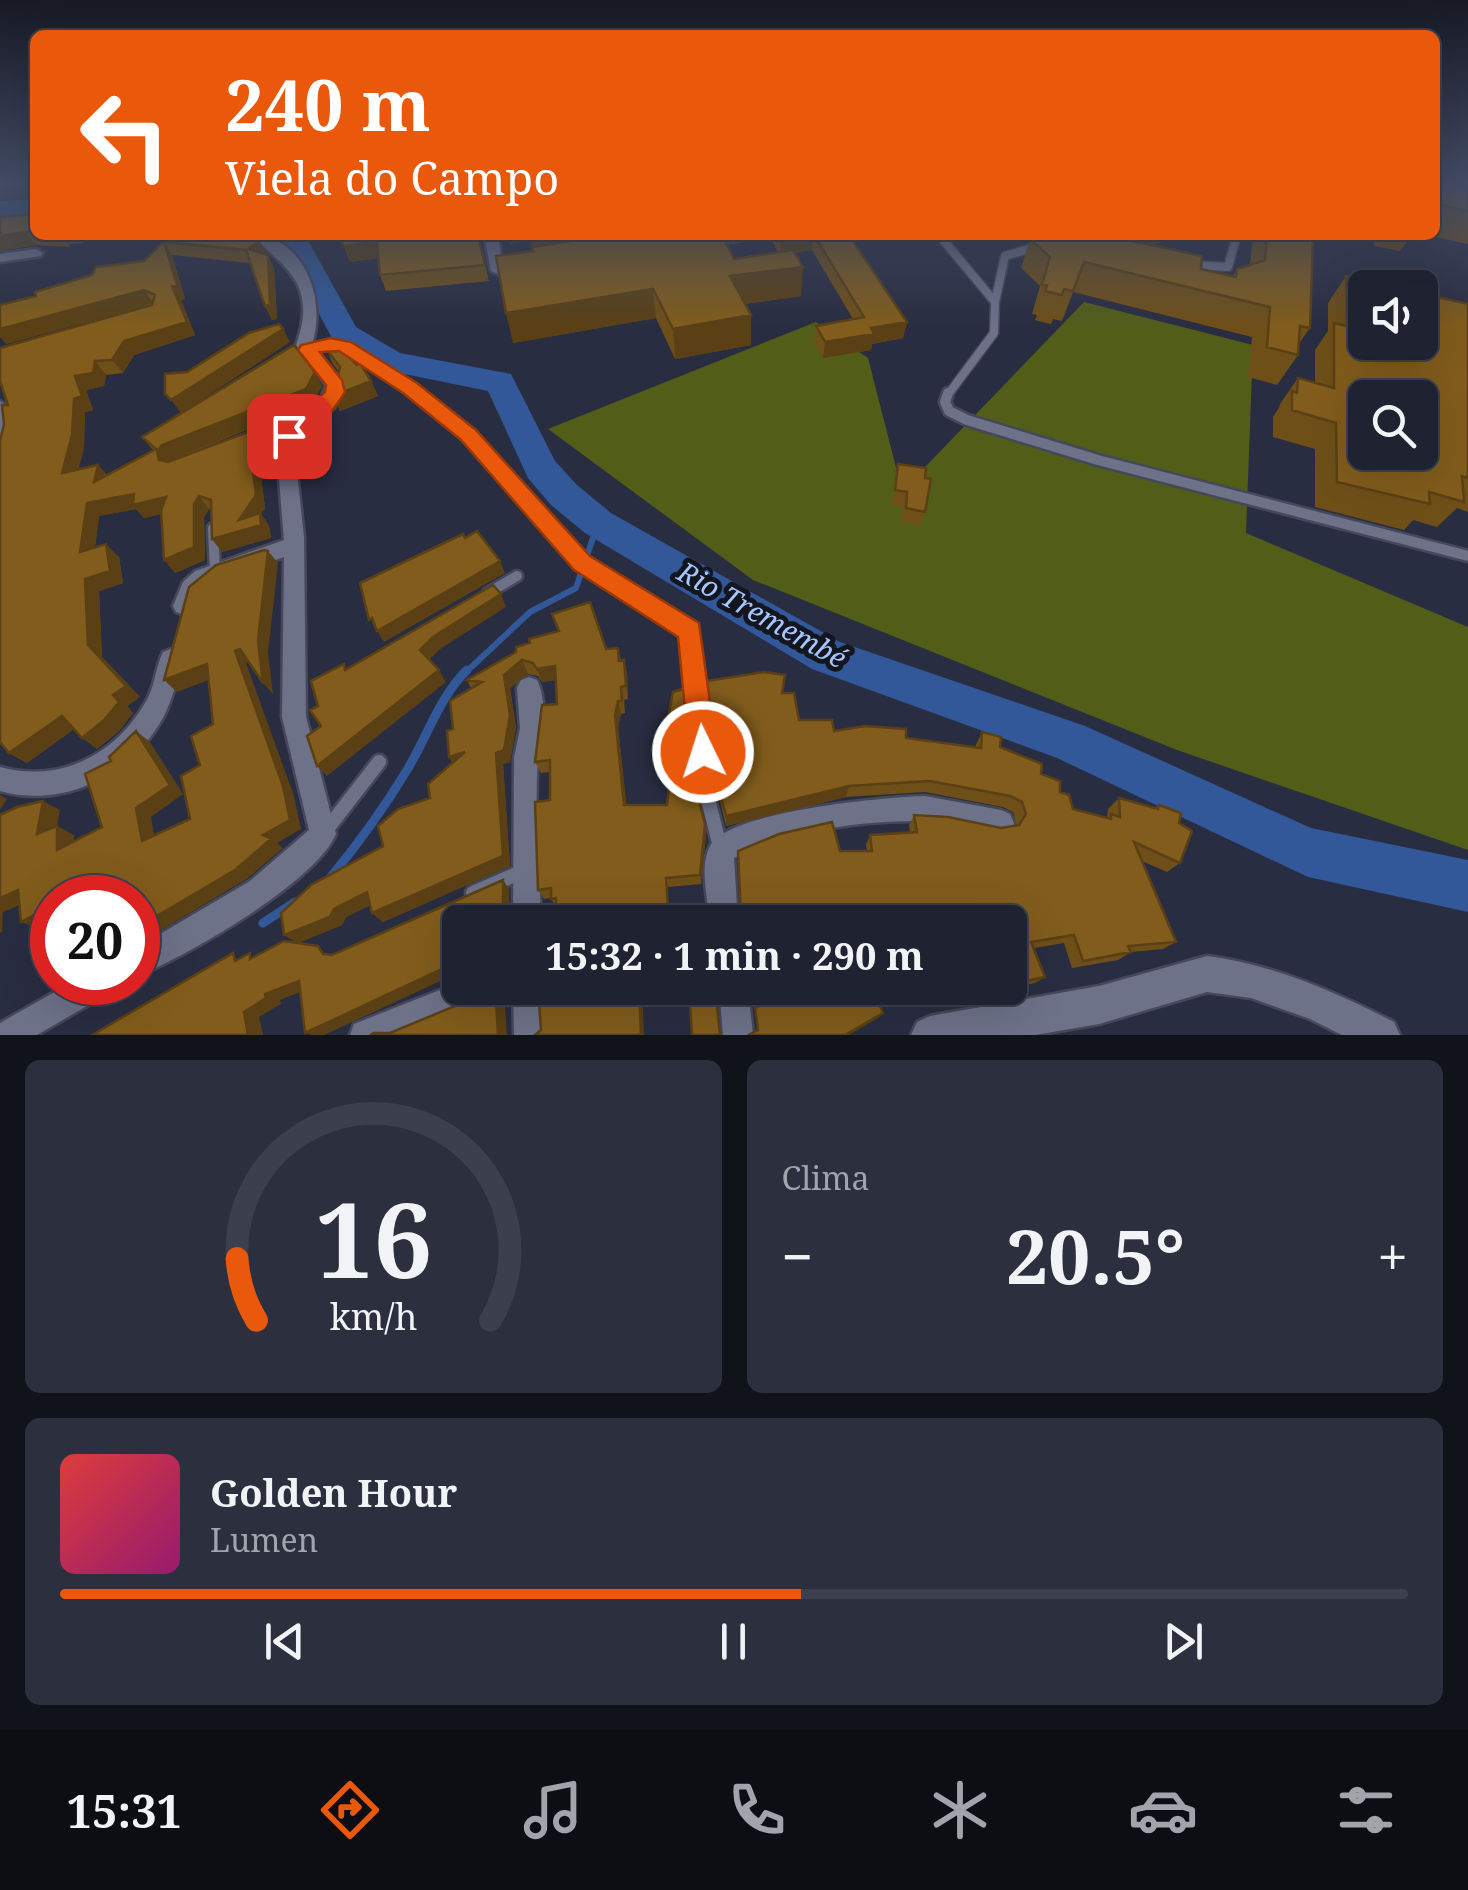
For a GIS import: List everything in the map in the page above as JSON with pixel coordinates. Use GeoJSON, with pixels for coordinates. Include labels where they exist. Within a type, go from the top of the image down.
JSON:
{"type":"FeatureCollection","features":[{"type":"Feature","properties":{"kind":"street"},"geometry":{"type":"LineString","coordinates":[[160,949],[258,893],[297,864],[323,834],[301,749],[302,690],[291,661],[294,545],[285,442],[328,404],[336,384],[300,350],[312,319],[309,296],[292,256],[266,240]]}},
{"type":"Feature","properties":{"kind":"street"},"geometry":{"type":"LineString","coordinates":[[492,240],[495,264],[501,271],[536,268]]}},
{"type":"Feature","properties":{"kind":"street"},"geometry":{"type":"LineString","coordinates":[[672,246],[715,240]]}},
{"type":"Feature","properties":{"kind":"street"},"geometry":{"type":"LineString","coordinates":[[0,258],[36,253]]}},
{"type":"Feature","properties":{"kind":"street"},"geometry":{"type":"LineString","coordinates":[[0,408],[4,437],[0,456]]}},
{"type":"Feature","properties":{"kind":"street"},"geometry":{"type":"LineString","coordinates":[[0,779],[30,786],[52,785],[85,773],[121,751],[143,729],[157,707],[191,588],[214,572],[294,545]]}},
{"type":"Feature","properties":{"kind":"street"},"geometry":{"type":"LineString","coordinates":[[527,905],[526,758],[532,728],[528,688]]}},
{"type":"Feature","properties":{"kind":"street"},"geometry":{"type":"LineString","coordinates":[[722,905],[721,851],[742,836],[895,811],[946,810],[1001,823]]}},
{"type":"Feature","properties":{"kind":"street"},"geometry":{"type":"LineString","coordinates":[[930,1035],[1100,1005],[1207,974],[1268,986],[1318,1003],[1381,1035]]}},
{"type":"Feature","properties":{"kind":"street"},"geometry":{"type":"LineString","coordinates":[[365,1035],[442,1004]]}},
{"type":"Feature","properties":{"kind":"street"},"geometry":{"type":"LineString","coordinates":[[8,1035],[61,1005]]}},
{"type":"Feature","properties":{"kind":"street"},"geometry":{"type":"LineString","coordinates":[[528,1005],[528,1035]]}},
{"type":"Feature","properties":{"kind":"street"},"geometry":{"type":"LineString","coordinates":[[735,1005],[738,1035]]}},
{"type":"Feature","properties":{"kind":"lane"},"geometry":{"type":"LineString","coordinates":[[943,240],[995,302]]}},
{"type":"Feature","properties":{"kind":"lane"},"geometry":{"type":"LineString","coordinates":[[1182,263],[1228,267],[1236,240]]}},
{"type":"Feature","properties":{"kind":"lane"},"geometry":{"type":"LineString","coordinates":[[1050,246],[1004,256],[994,332],[949,392],[945,402],[949,411],[1098,460],[1468,556]]}},
{"type":"Feature","properties":{"kind":"lane"},"geometry":{"type":"LineString","coordinates":[[300,350],[330,344],[344,346],[446,416],[469,435],[582,563],[690,631],[694,638],[704,788],[721,851]]}},
{"type":"Feature","properties":{"kind":"lane"},"geometry":{"type":"LineString","coordinates":[[233,445],[268,434],[285,442]]}},
{"type":"Feature","properties":{"kind":"lane"},"geometry":{"type":"LineString","coordinates":[[213,517],[214,572]]}},
{"type":"Feature","properties":{"kind":"lane"},"geometry":{"type":"LineString","coordinates":[[468,605],[517,576]]}},
{"type":"Feature","properties":{"kind":"lane"},"geometry":{"type":"LineString","coordinates":[[323,834],[379,762]]}},
{"type":"Feature","properties":{"kind":"lane"},"geometry":{"type":"LineString","coordinates":[[459,899],[526,870]]}},
{"type":"Feature","properties":{"kind":"green space"},"geometry":{"type":"Polygon","coordinates":[[[1084,302],[1253,345],[1246,533],[1468,627],[1468,850],[1177,750],[753,580],[548,429],[816,322],[868,358],[902,491],[1084,302]]]}},
{"type":"Feature","properties":{"kind":"building"},"geometry":{"type":"Polygon","coordinates":[[[0,231],[30,231],[30,232],[0,236],[0,231]]]}},
{"type":"Feature","properties":{"kind":"building"},"geometry":{"type":"Polygon","coordinates":[[[165,240],[258,240],[248,249],[268,255],[270,305],[265,306],[246,250],[164,242],[177,285],[172,286],[187,322],[124,341],[112,360],[95,361],[93,373],[75,376],[82,396],[74,399],[72,435],[62,473],[98,465],[94,482],[156,449],[142,437],[294,345],[315,372],[306,389],[162,445],[157,451],[159,460],[168,462],[248,432],[256,495],[239,520],[260,513],[261,525],[212,539],[211,500],[199,496],[194,504],[194,547],[164,560],[161,510],[166,497],[133,505],[134,494],[87,503],[80,552],[106,544],[110,571],[85,579],[88,645],[126,686],[113,695],[119,702],[104,720],[82,738],[62,716],[9,753],[0,742],[0,441],[4,424],[2,405],[8,405],[0,381],[0,348],[152,305],[155,295],[144,290],[0,329],[0,305],[92,275],[96,267],[144,261],[165,240]]]}},
{"type":"Feature","properties":{"kind":"building"},"geometry":{"type":"Polygon","coordinates":[[[341,240],[479,240],[485,265],[380,275],[377,242],[343,246],[341,240]]]}},
{"type":"Feature","properties":{"kind":"building"},"geometry":{"type":"Polygon","coordinates":[[[577,240],[724,240],[734,259],[793,250],[803,267],[730,276],[751,315],[673,329],[653,289],[506,313],[496,256],[533,251],[532,247],[577,240]]]}},
{"type":"Feature","properties":{"kind":"building"},"geometry":{"type":"Polygon","coordinates":[[[817,240],[852,240],[907,322],[871,328],[874,334],[825,342],[816,326],[864,317],[817,240]]]}},
{"type":"Feature","properties":{"kind":"building"},"geometry":{"type":"Polygon","coordinates":[[[1031,240],[1128,240],[1202,256],[1201,269],[1236,277],[1237,269],[1265,260],[1267,240],[1313,240],[1310,328],[1300,326],[1298,355],[1267,347],[1270,307],[1084,262],[1073,291],[1064,289],[1062,295],[1045,291],[1047,285],[1042,284],[1050,257],[1031,240]]]}},
{"type":"Feature","properties":{"kind":"building"},"geometry":{"type":"Polygon","coordinates":[[[1348,276],[1348,360],[1438,360],[1438,297],[1468,304],[1468,478],[1462,476],[1464,502],[1429,492],[1430,504],[1337,482],[1336,423],[1292,410],[1292,391],[1297,393],[1298,378],[1334,388],[1334,323],[1347,326],[1348,276]]]}},
{"type":"Feature","properties":{"kind":"building"},"geometry":{"type":"Polygon","coordinates":[[[279,324],[283,329],[171,400],[165,394],[165,374],[187,372],[249,333],[279,324]]]}},
{"type":"Feature","properties":{"kind":"building"},"geometry":{"type":"Polygon","coordinates":[[[337,344],[357,365],[360,363],[371,381],[333,396],[340,367],[326,349],[337,344]]]}},
{"type":"Feature","properties":{"kind":"building"},"geometry":{"type":"Polygon","coordinates":[[[898,464],[926,468],[925,478],[931,479],[925,512],[906,508],[907,492],[895,490],[898,464]]]}},
{"type":"Feature","properties":{"kind":"building"},"geometry":{"type":"Polygon","coordinates":[[[477,531],[500,561],[377,631],[372,618],[369,620],[360,583],[477,531]]]}},
{"type":"Feature","properties":{"kind":"building"},"geometry":{"type":"Polygon","coordinates":[[[268,551],[258,641],[263,683],[240,649],[235,651],[283,786],[290,820],[263,835],[271,839],[235,870],[160,914],[160,875],[30,875],[30,917],[21,922],[18,890],[0,898],[0,815],[43,801],[37,834],[57,826],[57,850],[102,827],[85,774],[111,761],[109,757],[136,731],[170,785],[136,808],[142,841],[190,819],[181,776],[200,765],[191,736],[213,724],[207,664],[164,680],[189,587],[216,565],[268,551]]]}},
{"type":"Feature","properties":{"kind":"building"},"geometry":{"type":"Polygon","coordinates":[[[493,585],[501,594],[433,637],[420,650],[439,670],[317,766],[307,736],[321,726],[310,710],[318,706],[311,681],[344,664],[345,670],[493,585]]]}},
{"type":"Feature","properties":{"kind":"building"},"geometry":{"type":"Polygon","coordinates":[[[590,602],[606,649],[618,648],[619,661],[624,660],[626,686],[621,687],[622,701],[618,701],[615,715],[624,805],[667,805],[676,728],[669,727],[668,718],[673,692],[686,688],[693,777],[705,824],[700,875],[666,878],[668,905],[556,905],[556,898],[551,899],[551,888],[538,890],[535,802],[550,800],[550,760],[535,762],[542,705],[557,704],[555,666],[537,669],[533,663],[522,660],[504,675],[510,715],[504,750],[496,753],[503,856],[372,913],[367,892],[334,909],[330,917],[284,935],[281,913],[311,885],[383,846],[378,826],[398,809],[430,798],[428,784],[465,752],[449,757],[447,731],[453,729],[450,701],[482,682],[467,680],[516,652],[516,647],[559,631],[552,614],[590,602]]]}},
{"type":"Feature","properties":{"kind":"building"},"geometry":{"type":"Polygon","coordinates":[[[764,672],[785,675],[782,693],[794,693],[799,720],[832,720],[834,731],[865,726],[906,729],[906,738],[981,748],[982,732],[1001,737],[1000,747],[1042,764],[1041,774],[1060,781],[1060,792],[1069,795],[1073,809],[1111,819],[1111,814],[1120,817],[1119,798],[1181,813],[1179,823],[1192,831],[1180,863],[1134,842],[1176,942],[1128,946],[1131,952],[1083,961],[1074,935],[1031,942],[1045,977],[1027,981],[1027,905],[740,905],[738,851],[779,834],[832,822],[840,851],[872,851],[870,835],[917,832],[914,815],[948,817],[1001,828],[1019,825],[1026,814],[1022,802],[1010,796],[930,781],[849,786],[726,816],[715,774],[707,681],[764,672]]]}},
{"type":"Feature","properties":{"kind":"building"},"geometry":{"type":"Polygon","coordinates":[[[503,880],[503,905],[446,905],[503,880]]]}},
{"type":"Feature","properties":{"kind":"building"},"geometry":{"type":"Polygon","coordinates":[[[442,907],[442,969],[305,1033],[299,981],[265,994],[266,998],[244,1012],[248,1035],[92,1035],[144,1005],[160,1005],[160,995],[233,953],[235,961],[250,953],[250,959],[284,941],[318,946],[323,954],[332,955],[442,907]]]}},
{"type":"Feature","properties":{"kind":"building"},"geometry":{"type":"Polygon","coordinates":[[[457,1005],[496,1005],[498,1035],[370,1035],[390,1033],[457,1005]]]}},
{"type":"Feature","properties":{"kind":"building"},"geometry":{"type":"Polygon","coordinates":[[[539,1005],[640,1005],[641,1035],[535,1035],[541,1030],[539,1005]]]}},
{"type":"Feature","properties":{"kind":"building"},"geometry":{"type":"Polygon","coordinates":[[[690,1005],[717,1005],[720,1035],[692,1035],[690,1005]]]}},
{"type":"Feature","properties":{"kind":"building"},"geometry":{"type":"Polygon","coordinates":[[[879,1005],[883,1013],[845,1035],[748,1035],[758,1030],[755,1008],[879,1005]]]}},
{"type":"Feature","properties":{"kind":"waterway","name":"Rio Tremembé"},"geometry":{"type":"LineString","coordinates":[[294,240],[344,333],[391,362],[500,382],[541,469],[564,495],[598,523],[827,656],[1069,741],[1308,852],[1468,886]]}},
{"type":"Feature","properties":{"kind":"waterway"},"geometry":{"type":"LineString","coordinates":[[465,673],[530,612],[576,588],[598,523]]}},
{"type":"Feature","properties":{"kind":"waterway"},"geometry":{"type":"LineString","coordinates":[[330,878],[389,798],[441,704],[467,670]]}},
{"type":"Feature","properties":{"kind":"waterway"},"geometry":{"type":"LineString","coordinates":[[263,923],[295,902]]}},
{"type":"Feature","properties":{"kind":"route"},"geometry":{"type":"LineString","coordinates":[[289,436],[328,404],[335,392],[336,384],[308,350],[330,344],[344,346],[410,388],[469,435],[582,563],[690,631],[694,638],[694,684],[703,728],[703,752]]}}]}
